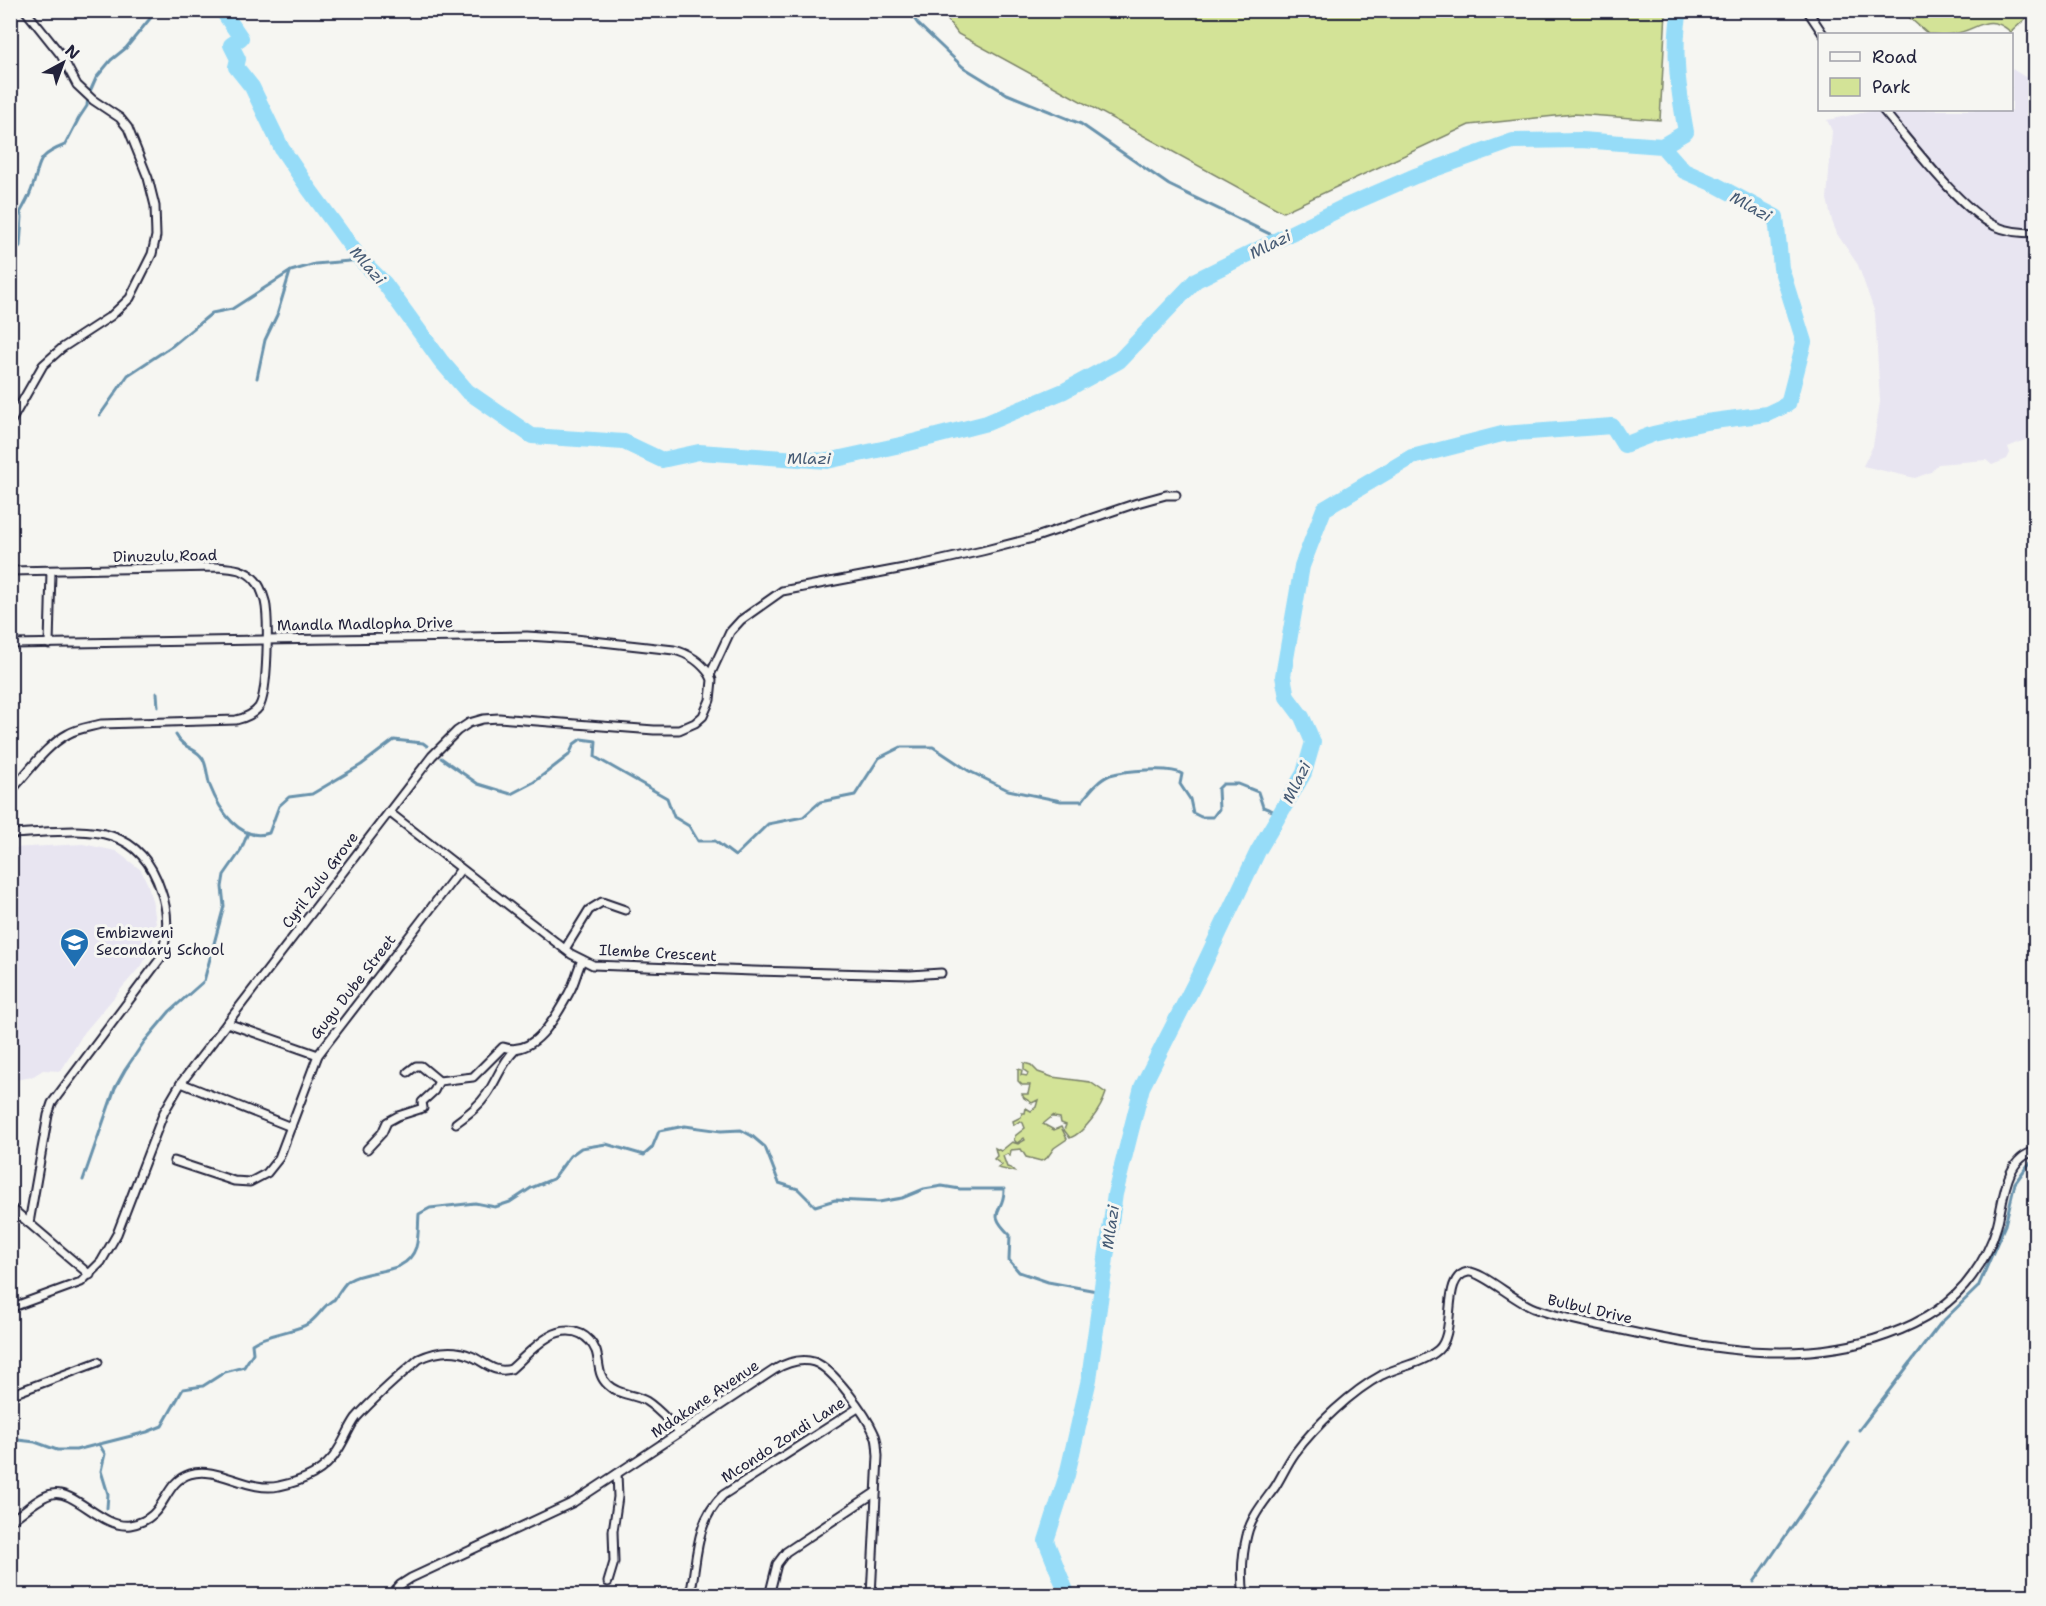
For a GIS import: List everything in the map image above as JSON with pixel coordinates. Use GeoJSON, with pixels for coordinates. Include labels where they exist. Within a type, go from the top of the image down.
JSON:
{"type":"FeatureCollection","features":[{"type":"Feature","properties":{"kind":"street"},"geometry":{"type":"LineString","coordinates":[[10,423],[42,365],[62,348],[111,316],[130,298],[152,254],[156,236],[155,206],[140,156],[128,128],[120,118],[93,100],[77,85],[61,55],[25,10]]}},
{"type":"Feature","properties":{"kind":"street"},"geometry":{"type":"LineString","coordinates":[[1807,10],[1821,33]]}},
{"type":"Feature","properties":{"kind":"street"},"geometry":{"type":"LineString","coordinates":[[1884,111],[1940,176],[1980,217],[2007,231],[2036,233]]}},
{"type":"Feature","properties":{"kind":"street","name":"Cyril Zulu Grove"},"geometry":{"type":"LineString","coordinates":[[10,1308],[66,1288],[90,1275],[110,1249],[164,1112],[181,1083],[432,756],[457,731],[469,723],[499,718],[679,730],[695,723],[707,708],[712,691],[710,675],[730,632],[770,597],[782,591],[920,565],[1033,538],[1137,503],[1166,495],[1176,495]]}},
{"type":"Feature","properties":{"kind":"street","name":"Dinuzulu Road"},"geometry":{"type":"LineString","coordinates":[[10,571],[216,567],[242,570],[256,580],[261,590],[265,603],[266,639],[263,698],[261,704],[251,715],[236,720],[101,724],[80,729],[67,734],[55,743],[10,792]]}},
{"type":"Feature","properties":{"kind":"street"},"geometry":{"type":"LineString","coordinates":[[49,644],[51,571]]}},
{"type":"Feature","properties":{"kind":"street","name":"Mandla Madlopha Drive"},"geometry":{"type":"LineString","coordinates":[[10,644],[496,636],[575,639],[684,653],[704,666],[710,675]]}},
{"type":"Feature","properties":{"kind":"street","name":"Ilembe Crescent"},"geometry":{"type":"LineString","coordinates":[[389,812],[565,949],[593,965],[910,975],[941,974]]}},
{"type":"Feature","properties":{"kind":"street"},"geometry":{"type":"LineString","coordinates":[[10,834],[104,832],[127,842],[140,852],[156,874],[164,898],[167,932],[160,959],[52,1103],[29,1223]]}},
{"type":"Feature","properties":{"kind":"street","name":"Gugu Dube Street"},"geometry":{"type":"LineString","coordinates":[[174,1161],[216,1177],[250,1182],[259,1179],[273,1167],[279,1158],[318,1054],[461,869]]}},
{"type":"Feature","properties":{"kind":"street"},"geometry":{"type":"LineString","coordinates":[[565,949],[589,910],[602,902],[625,910]]}},
{"type":"Feature","properties":{"kind":"street"},"geometry":{"type":"LineString","coordinates":[[456,1123],[473,1112],[480,1103],[504,1060],[515,1050],[533,1043],[550,1023],[572,988],[574,975],[582,960]]}},
{"type":"Feature","properties":{"kind":"street"},"geometry":{"type":"LineString","coordinates":[[227,1023],[318,1054]]}},
{"type":"Feature","properties":{"kind":"street"},"geometry":{"type":"LineString","coordinates":[[408,1072],[416,1066],[421,1066],[439,1081],[473,1077],[503,1047],[515,1050]]}},
{"type":"Feature","properties":{"kind":"street"},"geometry":{"type":"LineString","coordinates":[[367,1149],[382,1133],[387,1122],[423,1108],[422,1102],[434,1091],[439,1081]]}},
{"type":"Feature","properties":{"kind":"street"},"geometry":{"type":"LineString","coordinates":[[181,1083],[291,1127]]}},
{"type":"Feature","properties":{"kind":"street","name":"Bulbul Drive"},"geometry":{"type":"LineString","coordinates":[[1244,1596],[1241,1576],[1247,1535],[1255,1517],[1294,1455],[1313,1431],[1362,1390],[1382,1376],[1425,1359],[1444,1344],[1448,1332],[1452,1291],[1458,1279],[1464,1274],[1472,1272],[1481,1275],[1513,1299],[1535,1309],[1668,1340],[1758,1352],[1813,1351],[1853,1344],[1884,1336],[1914,1324],[1938,1310],[1956,1295],[1977,1269],[1991,1241],[2014,1166],[2026,1154],[2036,1151]]}},
{"type":"Feature","properties":{"kind":"street"},"geometry":{"type":"LineString","coordinates":[[10,1207],[90,1275]]}},
{"type":"Feature","properties":{"kind":"street"},"geometry":{"type":"LineString","coordinates":[[10,1521],[54,1493],[75,1501],[117,1525],[136,1524],[153,1516],[173,1485],[180,1478],[191,1473],[211,1474],[263,1487],[276,1487],[302,1479],[319,1472],[330,1462],[357,1417],[419,1359],[446,1351],[458,1352],[471,1356],[494,1369],[504,1371],[511,1369],[548,1337],[563,1332],[579,1333],[592,1343],[596,1350],[600,1373],[609,1386],[647,1402],[680,1432]]}},
{"type":"Feature","properties":{"kind":"street","name":"Mdakane Avenue"},"geometry":{"type":"LineString","coordinates":[[390,1596],[400,1585],[411,1578],[574,1502],[774,1370],[792,1362],[808,1361],[823,1367],[838,1381],[876,1438],[878,1456],[871,1596]]}},
{"type":"Feature","properties":{"kind":"street"},"geometry":{"type":"LineString","coordinates":[[10,1395],[98,1362]]}},
{"type":"Feature","properties":{"kind":"street","name":"Mcondo Zondi Lane"},"geometry":{"type":"LineString","coordinates":[[690,1596],[700,1533],[715,1503],[723,1495],[858,1408]]}},
{"type":"Feature","properties":{"kind":"street"},"geometry":{"type":"LineString","coordinates":[[608,1582],[614,1562],[613,1524],[618,1497],[617,1474]]}},
{"type":"Feature","properties":{"kind":"street"},"geometry":{"type":"LineString","coordinates":[[769,1596],[777,1564],[786,1552],[876,1492]]}},
{"type":"Feature","properties":{"kind":"shaded area"},"geometry":{"type":"Polygon","coordinates":[[[2013,70],[2035,83],[2035,436],[2008,447],[2010,453],[2007,459],[1992,465],[1986,460],[1938,464],[1931,472],[1915,478],[1863,466],[1873,446],[1880,402],[1875,313],[1858,265],[1837,234],[1832,221],[1827,199],[1832,131],[1827,120],[1871,111],[2013,111],[2013,70]]]}},
{"type":"Feature","properties":{"kind":"shaded area","name":"Embizweni Secondary School"},"geometry":{"type":"Polygon","coordinates":[[[83,844],[116,851],[141,870],[154,908],[156,924],[153,940],[144,962],[83,1034],[61,1071],[43,1070],[32,1077],[11,1081],[11,848],[83,844]]]}},
{"type":"Feature","properties":{"kind":"green space"},"geometry":{"type":"Polygon","coordinates":[[[941,11],[1666,11],[1660,120],[1574,114],[1469,125],[1283,212],[958,34],[941,11]]]}},
{"type":"Feature","properties":{"kind":"green space"},"geometry":{"type":"Polygon","coordinates":[[[1902,11],[2034,11],[2011,32],[2003,26],[1988,23],[1957,33],[1927,33],[1902,11]]]}},
{"type":"Feature","properties":{"kind":"green space"},"geometry":{"type":"Polygon","coordinates":[[[1024,1063],[1052,1077],[1090,1082],[1106,1093],[1092,1119],[1081,1131],[1070,1138],[1064,1130],[1066,1125],[1061,1123],[1060,1118],[1053,1117],[1054,1115],[1043,1124],[1054,1130],[1061,1127],[1067,1139],[1054,1148],[1047,1158],[1041,1161],[1026,1157],[1021,1149],[1011,1150],[1010,1156],[1007,1154],[1003,1156],[1007,1167],[1015,1172],[998,1168],[1002,1165],[994,1159],[997,1156],[995,1148],[1001,1151],[1012,1142],[1018,1144],[1025,1140],[1024,1138],[1017,1143],[1014,1140],[1015,1136],[1025,1128],[1020,1121],[1014,1125],[1013,1121],[1025,1113],[1026,1108],[1031,1111],[1036,1107],[1038,1100],[1032,1103],[1022,1094],[1028,1094],[1030,1085],[1022,1085],[1018,1081],[1018,1069],[1022,1070],[1021,1075],[1027,1076],[1028,1073],[1024,1070],[1024,1063]]]}},
{"type":"Feature","properties":{"kind":"waterway"},"geometry":{"type":"LineString","coordinates":[[10,254],[20,246],[22,217],[20,213],[43,158],[65,145],[87,106],[88,96],[96,78],[111,60],[126,48],[157,10]]}},
{"type":"Feature","properties":{"kind":"waterway","name":"Mlazi"},"geometry":{"type":"LineString","coordinates":[[222,10],[241,38],[231,45],[238,59],[236,67],[252,87],[282,149],[361,260],[385,284],[441,361],[467,391],[532,436],[624,442],[662,460],[699,452],[827,461],[987,423],[1064,391],[1119,361],[1196,280],[1346,206],[1415,176],[1513,141],[1581,140],[1662,146],[1684,171],[1776,217],[1781,268],[1804,342],[1788,404],[1767,414],[1706,422],[1653,434],[1624,445],[1612,426],[1502,434],[1412,457],[1324,509],[1302,566],[1283,676],[1287,697],[1302,717],[1313,742],[1304,773],[1258,851],[1142,1087],[1115,1194],[1089,1379],[1067,1475],[1046,1541],[1068,1596]]}},
{"type":"Feature","properties":{"kind":"waterway"},"geometry":{"type":"LineString","coordinates":[[908,10],[918,24],[963,67],[1007,94],[1081,124],[1169,185],[1280,239]]}},
{"type":"Feature","properties":{"kind":"waterway"},"geometry":{"type":"LineString","coordinates":[[1662,146],[1686,132],[1677,56],[1680,10]]}},
{"type":"Feature","properties":{"kind":"waterway"},"geometry":{"type":"LineString","coordinates":[[100,415],[128,375],[172,346],[212,313],[232,309],[291,271],[315,264],[361,260]]}},
{"type":"Feature","properties":{"kind":"waterway"},"geometry":{"type":"LineString","coordinates":[[257,378],[265,340],[277,315],[290,272]]}},
{"type":"Feature","properties":{"kind":"waterway"},"geometry":{"type":"LineString","coordinates":[[157,693],[158,707]]}},
{"type":"Feature","properties":{"kind":"waterway"},"geometry":{"type":"LineString","coordinates":[[176,735],[203,759],[210,786],[225,814],[240,829],[259,835],[269,833],[279,806],[289,797],[312,794],[361,765],[394,740],[423,743],[427,746]]}},
{"type":"Feature","properties":{"kind":"waterway"},"geometry":{"type":"LineString","coordinates":[[441,758],[478,784],[511,794],[534,782],[569,755],[574,744],[581,739],[596,741],[595,757],[667,798],[674,817],[689,826],[698,841],[715,841],[735,856],[768,824],[803,817],[820,802],[855,795],[879,758],[901,747],[933,747],[969,771],[1008,790],[1061,801],[1082,801],[1098,783],[1110,775],[1168,770],[1182,774],[1180,784],[1190,799],[1193,813],[1201,817],[1213,817],[1219,809],[1218,789],[1223,784],[1238,784],[1258,792],[1263,807],[1280,814]]}},
{"type":"Feature","properties":{"kind":"waterway"},"geometry":{"type":"LineString","coordinates":[[83,1180],[115,1088],[125,1070],[144,1042],[170,1011],[204,981],[224,906],[222,887],[224,875],[240,852],[248,833]]}},
{"type":"Feature","properties":{"kind":"waterway"},"geometry":{"type":"LineString","coordinates":[[334,1300],[348,1281],[404,1263],[416,1247],[419,1214],[430,1208],[475,1203],[495,1207],[510,1202],[531,1188],[553,1179],[570,1156],[581,1148],[606,1144],[644,1155],[652,1148],[659,1131],[685,1126],[721,1131],[741,1130],[752,1136],[765,1147],[779,1183],[798,1189],[815,1206],[835,1200],[879,1202],[942,1186],[960,1189],[1004,1189],[997,1216],[1002,1227],[1010,1235],[1009,1260],[1019,1272],[1048,1282],[1102,1292]]}},
{"type":"Feature","properties":{"kind":"waterway"},"geometry":{"type":"LineString","coordinates":[[1859,1430],[1940,1324],[1978,1287],[2005,1225],[2015,1183],[2028,1165],[2036,1160]]}},
{"type":"Feature","properties":{"kind":"waterway"},"geometry":{"type":"LineString","coordinates":[[10,1439],[35,1442],[57,1450],[76,1450],[162,1426],[183,1389],[203,1386],[225,1372],[244,1367],[253,1353],[252,1344],[266,1337],[304,1326],[333,1300]]}},
{"type":"Feature","properties":{"kind":"waterway"},"geometry":{"type":"LineString","coordinates":[[1754,1582],[1849,1443]]}},
{"type":"Feature","properties":{"kind":"waterway"},"geometry":{"type":"LineString","coordinates":[[99,1444],[105,1454],[101,1471],[108,1494],[107,1508]]}},
{"type":"Feature","properties":{"kind":"waterway"},"geometry":{"type":"LineString","coordinates":[[2031,1462],[2036,1485]]}},
{"type":"Feature","properties":{"kind":"place","name":"Embizweni Secondary School"},"geometry":{"type":"Point","coordinates":[75,968]}}]}
